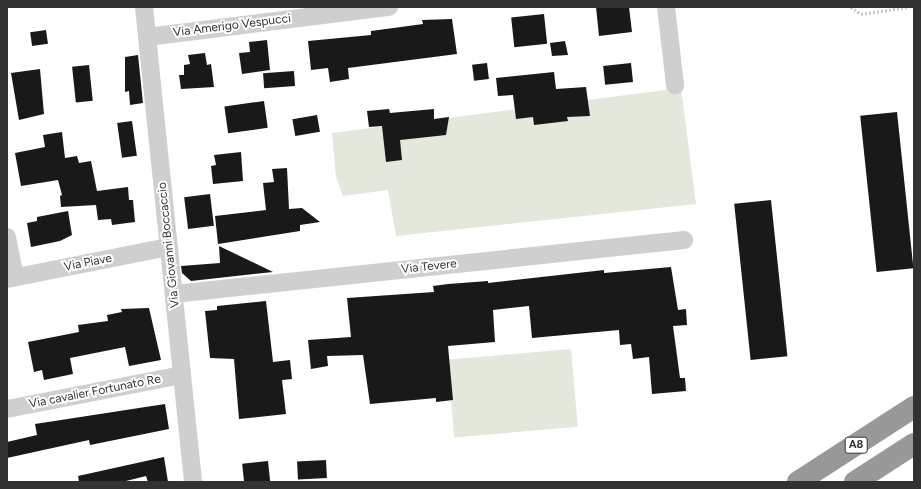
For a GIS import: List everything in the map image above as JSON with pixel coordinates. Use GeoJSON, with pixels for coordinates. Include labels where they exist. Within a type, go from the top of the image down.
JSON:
{"type":"FeatureCollection","features":[{"type":"Feature","properties":{"kind":"highway","name":"A8"},"geometry":{"type":"LineString","coordinates":[[798,482],[914,407]]}},
{"type":"Feature","properties":{"kind":"highway","name":"A8"},"geometry":{"type":"LineString","coordinates":[[855,482],[914,444]]}},
{"type":"Feature","properties":{"kind":"street","name":"Via Giovanni Boccaccio"},"geometry":{"type":"LineString","coordinates":[[144,7],[193,482]]}},
{"type":"Feature","properties":{"kind":"street","name":"Via Amerigo Vespucci"},"geometry":{"type":"LineString","coordinates":[[147,37],[389,7]]}},
{"type":"Feature","properties":{"kind":"street"},"geometry":{"type":"LineString","coordinates":[[666,7],[675,85]]}},
{"type":"Feature","properties":{"kind":"street"},"geometry":{"type":"LineString","coordinates":[[7,237],[11,278]]}},
{"type":"Feature","properties":{"kind":"street","name":"Via Tevere"},"geometry":{"type":"LineString","coordinates":[[174,294],[684,240]]}},
{"type":"Feature","properties":{"kind":"street","name":"Via Piave"},"geometry":{"type":"LineString","coordinates":[[11,278],[169,247]]}},
{"type":"Feature","properties":{"kind":"street","name":"Via cavalier Fortunato Re"},"geometry":{"type":"LineString","coordinates":[[7,409],[182,375]]}},
{"type":"Feature","properties":{"kind":"path"},"geometry":{"type":"LineString","coordinates":[[851,7],[861,14],[908,7]]}},
{"type":"Feature","properties":{"kind":"shaded area"},"geometry":{"type":"Polygon","coordinates":[[[681,88],[696,204],[396,236],[388,190],[343,196],[336,177],[332,133],[681,88]]]}},
{"type":"Feature","properties":{"kind":"shaded area"},"geometry":{"type":"Polygon","coordinates":[[[571,349],[578,427],[454,438],[447,360],[571,349]]]}},
{"type":"Feature","properties":{"kind":"building"},"geometry":{"type":"Polygon","coordinates":[[[596,7],[629,7],[632,32],[599,36],[596,7]]]}},
{"type":"Feature","properties":{"kind":"building"},"geometry":{"type":"Polygon","coordinates":[[[544,14],[547,44],[514,47],[511,17],[544,14]]]}},
{"type":"Feature","properties":{"kind":"building"},"geometry":{"type":"Polygon","coordinates":[[[452,19],[457,54],[348,68],[349,79],[330,82],[328,68],[311,70],[308,41],[371,35],[371,31],[423,24],[422,20],[452,19]]]}},
{"type":"Feature","properties":{"kind":"building"},"geometry":{"type":"Polygon","coordinates":[[[46,30],[48,44],[32,46],[30,32],[46,30]]]}},
{"type":"Feature","properties":{"kind":"building"},"geometry":{"type":"Polygon","coordinates":[[[267,40],[270,70],[242,74],[239,53],[250,52],[249,42],[267,40]]]}},
{"type":"Feature","properties":{"kind":"building"},"geometry":{"type":"Polygon","coordinates":[[[565,41],[568,55],[552,56],[550,43],[565,41]]]}},
{"type":"Feature","properties":{"kind":"building"},"geometry":{"type":"Polygon","coordinates":[[[205,53],[207,65],[211,64],[214,87],[181,89],[179,75],[184,75],[184,65],[190,64],[188,55],[205,53]]]}},
{"type":"Feature","properties":{"kind":"building"},"geometry":{"type":"Polygon","coordinates":[[[138,55],[143,103],[130,105],[129,91],[125,92],[125,57],[138,55]]]}},
{"type":"Feature","properties":{"kind":"building"},"geometry":{"type":"Polygon","coordinates":[[[487,63],[489,79],[474,81],[472,65],[487,63]]]}},
{"type":"Feature","properties":{"kind":"building"},"geometry":{"type":"Polygon","coordinates":[[[631,63],[633,82],[605,85],[603,66],[631,63]]]}},
{"type":"Feature","properties":{"kind":"building"},"geometry":{"type":"Polygon","coordinates":[[[89,65],[93,101],[76,103],[72,67],[89,65]]]}},
{"type":"Feature","properties":{"kind":"building"},"geometry":{"type":"Polygon","coordinates":[[[40,69],[44,114],[19,120],[11,73],[40,69]]]}},
{"type":"Feature","properties":{"kind":"building"},"geometry":{"type":"Polygon","coordinates":[[[294,71],[295,86],[264,88],[263,73],[294,71]]]}},
{"type":"Feature","properties":{"kind":"building"},"geometry":{"type":"Polygon","coordinates":[[[554,72],[556,89],[586,87],[590,116],[567,117],[568,121],[534,125],[533,117],[516,119],[513,95],[498,96],[496,78],[554,72]]]}},
{"type":"Feature","properties":{"kind":"building"},"geometry":{"type":"Polygon","coordinates":[[[264,101],[268,128],[228,133],[224,107],[264,101]]]}},
{"type":"Feature","properties":{"kind":"building"},"geometry":{"type":"Polygon","coordinates":[[[389,109],[390,113],[434,109],[434,119],[449,117],[446,135],[400,140],[402,160],[386,162],[382,126],[369,127],[367,111],[389,109]]]}},
{"type":"Feature","properties":{"kind":"building"},"geometry":{"type":"Polygon","coordinates":[[[897,112],[913,268],[877,272],[860,116],[897,112]]]}},
{"type":"Feature","properties":{"kind":"building"},"geometry":{"type":"Polygon","coordinates":[[[317,115],[320,132],[295,136],[292,119],[317,115]]]}},
{"type":"Feature","properties":{"kind":"building"},"geometry":{"type":"Polygon","coordinates":[[[132,121],[137,156],[122,158],[117,123],[132,121]]]}},
{"type":"Feature","properties":{"kind":"building"},"geometry":{"type":"Polygon","coordinates":[[[62,132],[65,158],[77,156],[79,163],[91,161],[97,191],[128,187],[129,200],[133,200],[135,222],[112,225],[111,219],[98,220],[96,205],[61,207],[60,196],[62,195],[58,180],[21,186],[15,153],[45,147],[43,135],[62,132]]]}},
{"type":"Feature","properties":{"kind":"building"},"geometry":{"type":"Polygon","coordinates":[[[241,152],[243,181],[213,184],[211,166],[216,165],[214,155],[241,152]]]}},
{"type":"Feature","properties":{"kind":"building"},"geometry":{"type":"Polygon","coordinates":[[[287,168],[289,209],[302,208],[320,222],[300,225],[300,231],[218,244],[215,216],[266,210],[263,183],[274,182],[272,169],[287,168]]]}},
{"type":"Feature","properties":{"kind":"building"},"geometry":{"type":"Polygon","coordinates":[[[210,194],[214,226],[188,229],[184,197],[210,194]]]}},
{"type":"Feature","properties":{"kind":"building"},"geometry":{"type":"Polygon","coordinates":[[[771,200],[787,356],[751,360],[734,204],[771,200]]]}},
{"type":"Feature","properties":{"kind":"building"},"geometry":{"type":"Polygon","coordinates":[[[68,211],[72,235],[60,241],[31,247],[27,223],[37,221],[37,217],[68,211]]]}},
{"type":"Feature","properties":{"kind":"building"},"geometry":{"type":"Polygon","coordinates":[[[219,246],[273,272],[191,281],[182,273],[181,266],[220,263],[219,246]]]}},
{"type":"Feature","properties":{"kind":"building"},"geometry":{"type":"Polygon","coordinates":[[[671,267],[678,310],[686,309],[687,325],[673,326],[680,378],[685,378],[686,391],[652,394],[649,357],[633,359],[631,344],[620,345],[619,330],[532,338],[529,306],[493,310],[495,342],[448,346],[453,400],[436,402],[436,398],[370,404],[363,355],[327,356],[328,366],[311,369],[308,340],[351,337],[347,298],[434,292],[433,286],[448,284],[488,281],[488,283],[604,270],[604,273],[671,267]]]}},
{"type":"Feature","properties":{"kind":"building"},"geometry":{"type":"Polygon","coordinates":[[[266,301],[273,362],[290,360],[292,379],[282,380],[286,414],[239,419],[234,359],[210,358],[205,311],[217,310],[217,306],[266,301]]]}},
{"type":"Feature","properties":{"kind":"building"},"geometry":{"type":"Polygon","coordinates":[[[149,308],[161,360],[129,366],[125,347],[70,358],[73,374],[44,380],[42,370],[34,372],[28,342],[79,332],[78,325],[108,321],[107,315],[122,312],[121,309],[149,308]]]}},
{"type":"Feature","properties":{"kind":"building"},"geometry":{"type":"Polygon","coordinates":[[[165,404],[169,429],[90,445],[89,440],[7,458],[7,442],[37,435],[35,424],[165,404]]]}},
{"type":"Feature","properties":{"kind":"building"},"geometry":{"type":"Polygon","coordinates":[[[164,457],[168,482],[148,482],[146,476],[122,482],[79,482],[78,476],[164,457]]]}},
{"type":"Feature","properties":{"kind":"building"},"geometry":{"type":"Polygon","coordinates":[[[326,460],[327,478],[298,479],[297,462],[326,460]]]}},
{"type":"Feature","properties":{"kind":"building"},"geometry":{"type":"Polygon","coordinates":[[[268,461],[270,481],[244,482],[242,464],[268,461]]]}}]}
